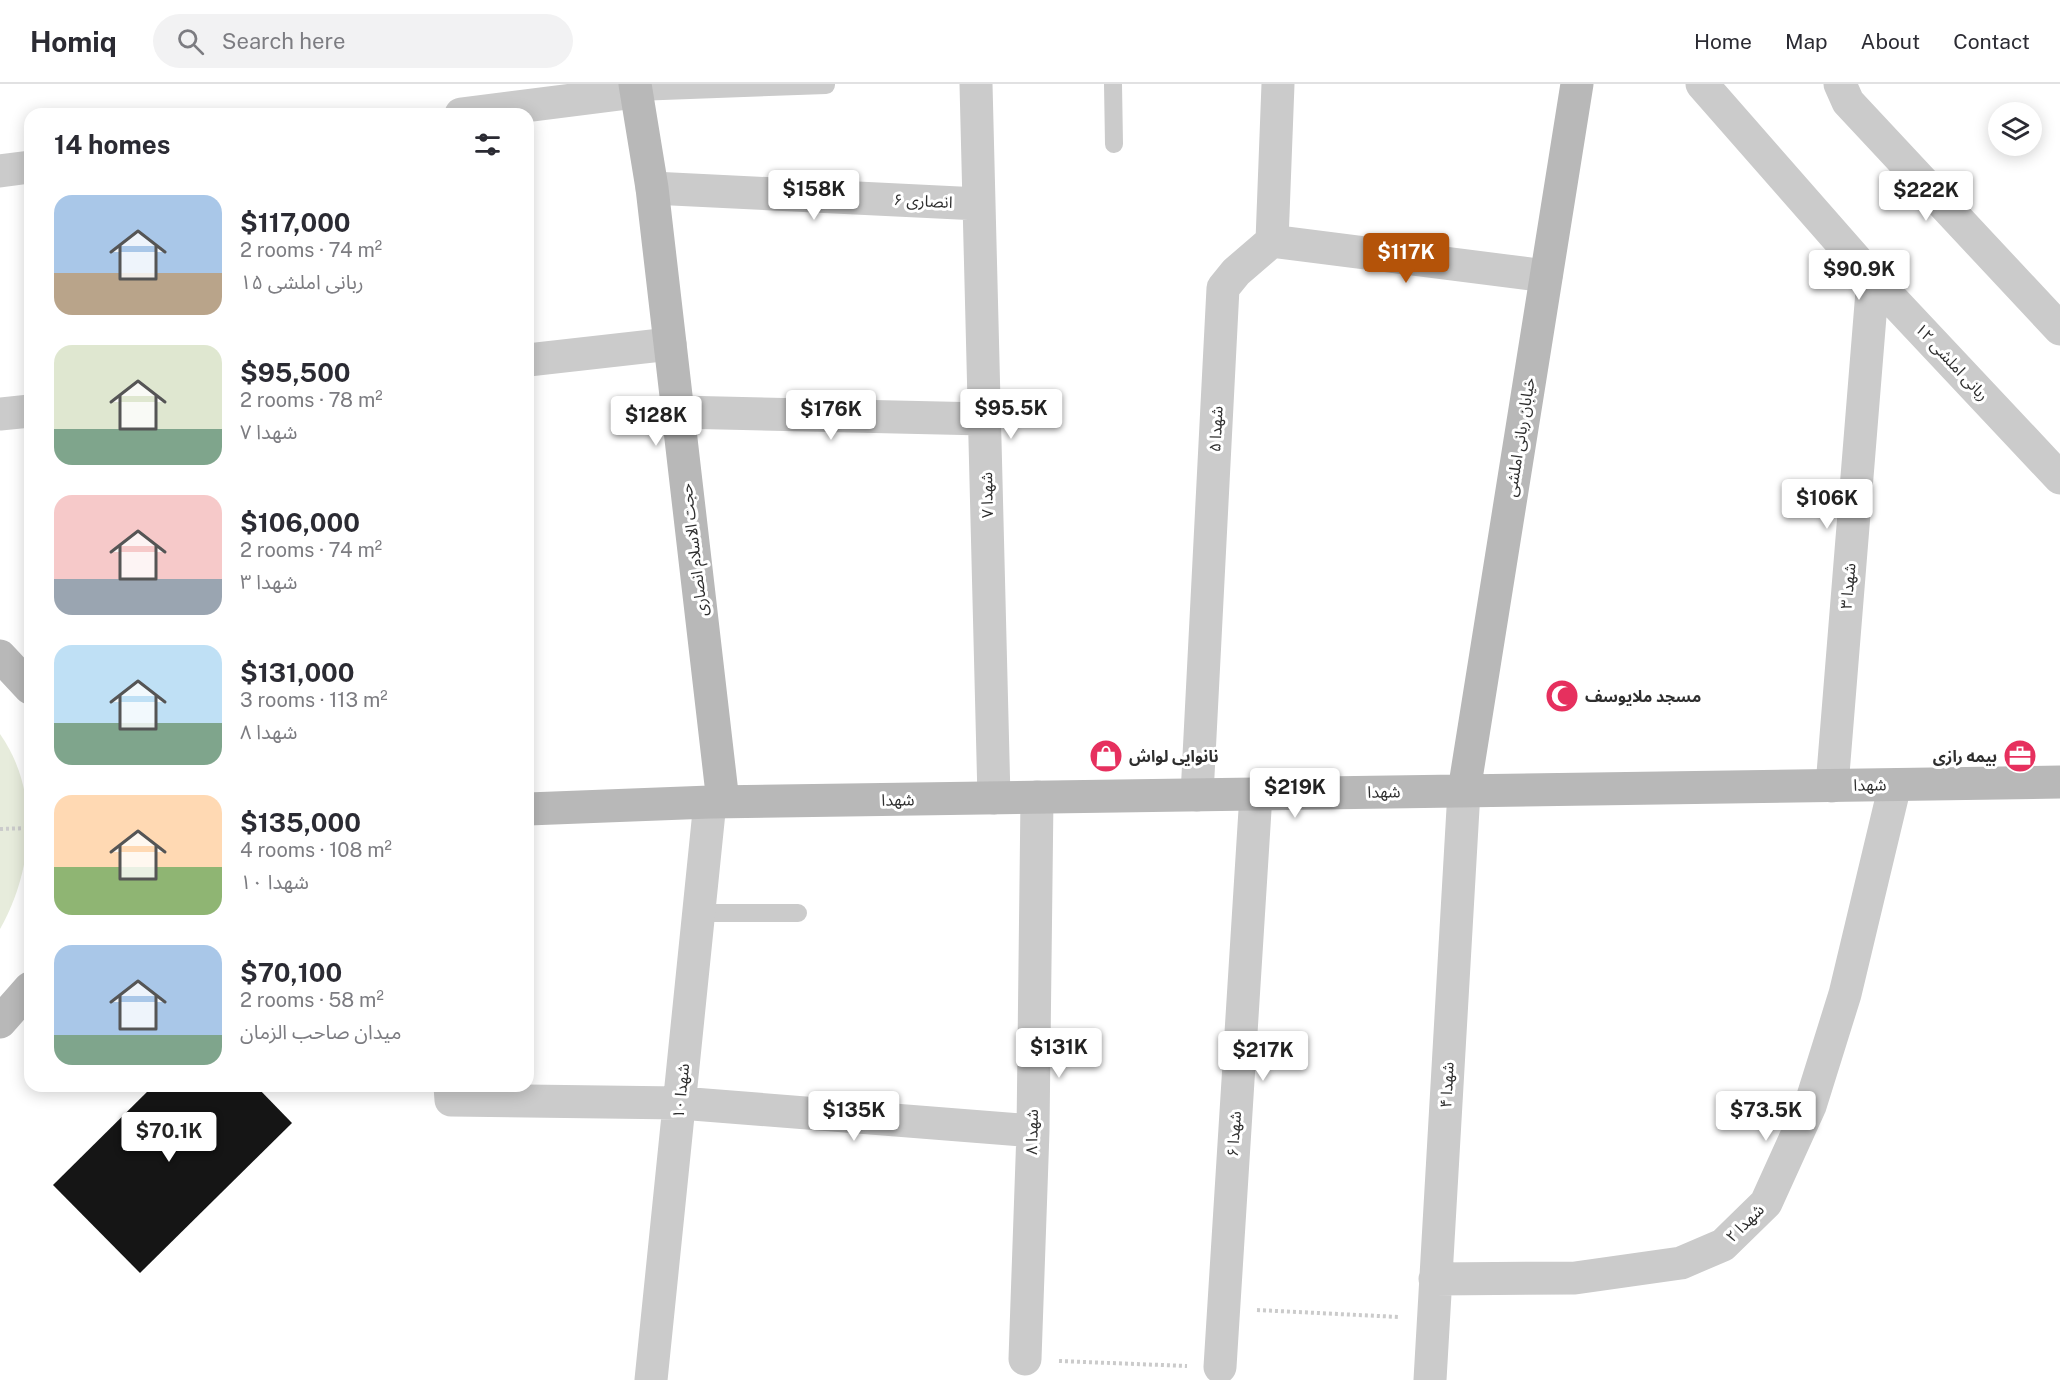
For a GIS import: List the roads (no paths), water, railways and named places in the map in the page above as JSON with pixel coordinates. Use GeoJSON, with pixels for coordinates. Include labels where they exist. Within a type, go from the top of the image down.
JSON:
{"type":"FeatureCollection","features":[{"type":"Feature","properties":{"kind":"main road","name":"خیابان ربانی املشی"},"geometry":{"type":"LineString","coordinates":[[1464,791],[1576,84]]}},
{"type":"Feature","properties":{"kind":"main road","name":"حجت الاسلام انصاری"},"geometry":{"type":"LineString","coordinates":[[635,88],[652,188],[678,412],[717,802]]}},
{"type":"Feature","properties":{"kind":"main road"},"geometry":{"type":"LineString","coordinates":[[0,656],[24,682]]}},
{"type":"Feature","properties":{"kind":"main road","name":"شهدا"},"geometry":{"type":"LineString","coordinates":[[534,809],[717,802],[2060,782]]}},
{"type":"Feature","properties":{"kind":"main road"},"geometry":{"type":"LineString","coordinates":[[0,1022],[24,995]]}},
{"type":"Feature","properties":{"kind":"street","name":"شهدا ۷"},"geometry":{"type":"LineString","coordinates":[[976,84],[994,798]]}},
{"type":"Feature","properties":{"kind":"street"},"geometry":{"type":"LineString","coordinates":[[1278,84],[1272,241],[1546,276]]}},
{"type":"Feature","properties":{"kind":"street","name":"ربانی املشی ۱۲"},"geometry":{"type":"LineString","coordinates":[[1702,84],[1874,279],[2060,478]]}},
{"type":"Feature","properties":{"kind":"street"},"geometry":{"type":"LineString","coordinates":[[1840,84],[1848,102],[2060,329]]}},
{"type":"Feature","properties":{"kind":"street"},"geometry":{"type":"LineString","coordinates":[[501,108],[635,88]]}},
{"type":"Feature","properties":{"kind":"street"},"geometry":{"type":"LineString","coordinates":[[0,171],[24,168]]}},
{"type":"Feature","properties":{"kind":"street","name":"انصاری ۶"},"geometry":{"type":"LineString","coordinates":[[652,188],[979,204]]}},
{"type":"Feature","properties":{"kind":"street","name":"شهدا ۵"},"geometry":{"type":"LineString","coordinates":[[1197,795],[1223,288],[1236,272],[1272,241]]}},
{"type":"Feature","properties":{"kind":"street","name":"شهدا ۳"},"geometry":{"type":"LineString","coordinates":[[1832,786],[1874,279]]}},
{"type":"Feature","properties":{"kind":"street"},"geometry":{"type":"LineString","coordinates":[[534,359],[670,344]]}},
{"type":"Feature","properties":{"kind":"street"},"geometry":{"type":"LineString","coordinates":[[0,414],[24,412]]}},
{"type":"Feature","properties":{"kind":"street"},"geometry":{"type":"LineString","coordinates":[[678,412],[985,419]]}},
{"type":"Feature","properties":{"kind":"street","name":"شهدا ۲"},"geometry":{"type":"LineString","coordinates":[[1435,1279],[1575,1278],[1681,1263],[1723,1245],[1766,1203],[1810,1106],[1845,994],[1895,784]]}},
{"type":"Feature","properties":{"kind":"street","name":"شهدا ۴"},"geometry":{"type":"LineString","coordinates":[[1430,1380],[1464,791]]}},
{"type":"Feature","properties":{"kind":"street","name":"شهدا ۶"},"geometry":{"type":"LineString","coordinates":[[1220,1367],[1256,794]]}},
{"type":"Feature","properties":{"kind":"street","name":"شهدا ۸"},"geometry":{"type":"LineString","coordinates":[[1025,1359],[1033,1131],[1038,797]]}},
{"type":"Feature","properties":{"kind":"street","name":"شهدا ۱۰"},"geometry":{"type":"LineString","coordinates":[[651,1380],[699,913],[717,802]]}},
{"type":"Feature","properties":{"kind":"street"},"geometry":{"type":"LineString","coordinates":[[451,1092],[452,1100],[680,1103],[1033,1131]]}},
{"type":"Feature","properties":{"kind":"lane"},"geometry":{"type":"LineString","coordinates":[[1113,84],[1114,144]]}},
{"type":"Feature","properties":{"kind":"lane"},"geometry":{"type":"LineString","coordinates":[[635,88],[826,86]]}},
{"type":"Feature","properties":{"kind":"lane"},"geometry":{"type":"LineString","coordinates":[[699,913],[798,913]]}},
{"type":"Feature","properties":{"kind":"place","name":"مسجد ملایوسف"},"geometry":{"type":"Point","coordinates":[1562,696]}},
{"type":"Feature","properties":{"kind":"place","name":"نانوایی لواش"},"geometry":{"type":"Point","coordinates":[1106,756]}},
{"type":"Feature","properties":{"kind":"place","name":"بیمه رازی"},"geometry":{"type":"Point","coordinates":[2020,756]}}]}
